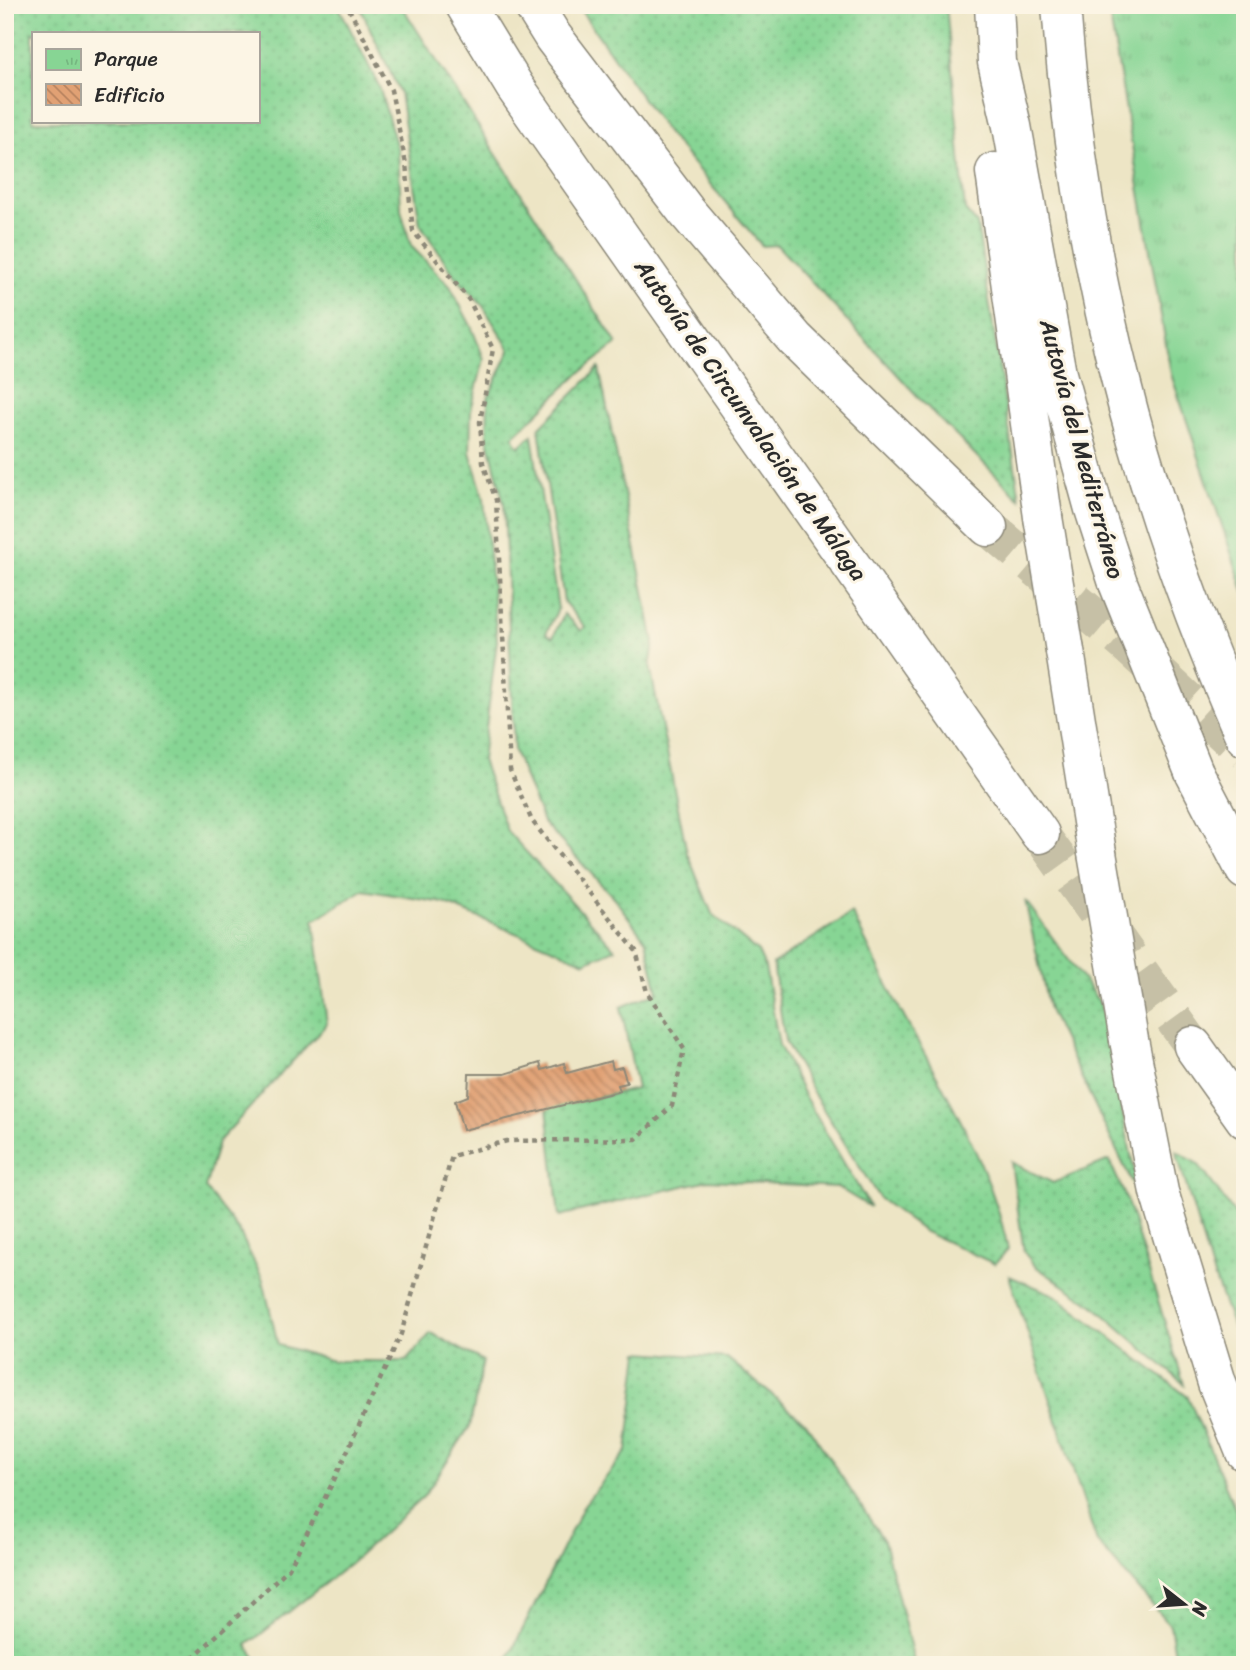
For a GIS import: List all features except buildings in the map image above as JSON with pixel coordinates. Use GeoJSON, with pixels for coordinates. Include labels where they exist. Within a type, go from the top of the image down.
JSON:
{"type":"FeatureCollection","features":[{"type":"Feature","properties":{"kind":"highway","name":"Autovía de Circunvalación de Málaga"},"geometry":{"type":"LineString","coordinates":[[465,5],[515,88],[1040,834]]}},
{"type":"Feature","properties":{"kind":"highway"},"geometry":{"type":"LineString","coordinates":[[533,5],[553,37],[685,211],[795,339],[988,527]]}},
{"type":"Feature","properties":{"kind":"highway","name":"Autovía del Mediterráneo"},"geometry":{"type":"LineString","coordinates":[[994,5],[997,62],[1012,126],[1057,374],[1094,509],[1118,583],[1194,772],[1245,870]]}},
{"type":"Feature","properties":{"kind":"highway"},"geometry":{"type":"LineString","coordinates":[[1061,5],[1068,104],[1089,246],[1108,337],[1146,477],[1192,614],[1245,737]]}},
{"type":"Feature","properties":{"kind":"highway"},"geometry":{"type":"LineString","coordinates":[[997,62],[990,134],[1043,517],[1129,1040],[1163,1205],[1217,1383],[1245,1452]]}},
{"type":"Feature","properties":{"kind":"highway"},"geometry":{"type":"LineString","coordinates":[[1193,1046],[1245,1119]]}},
{"type":"Feature","properties":{"kind":"path"},"geometry":{"type":"LineString","coordinates":[[185,1665],[289,1568],[401,1334],[452,1156],[508,1141],[636,1139],[672,1106],[684,1049],[647,992],[636,951],[532,821],[510,771],[496,500],[484,463],[480,422],[493,349],[469,300],[413,231],[406,163],[391,90],[347,5]]}},
{"type":"Feature","properties":{"kind":"green space"},"geometry":{"type":"Polygon","coordinates":[[[5,5],[338,5],[379,86],[398,151],[401,210],[411,246],[450,286],[471,326],[484,359],[471,410],[470,452],[484,499],[497,640],[482,760],[507,831],[615,949],[585,962],[444,903],[363,890],[314,920],[327,1024],[218,1142],[205,1188],[239,1231],[263,1280],[278,1345],[333,1361],[406,1361],[431,1333],[483,1361],[470,1426],[424,1496],[352,1562],[247,1645],[260,1665],[5,1665],[5,5]]]}},
{"type":"Feature","properties":{"kind":"green space"},"geometry":{"type":"Polygon","coordinates":[[[359,5],[401,5],[617,344],[576,376],[513,437],[519,447],[532,435],[558,609],[546,633],[553,637],[564,614],[581,631],[585,627],[564,602],[539,428],[599,368],[654,642],[650,667],[687,853],[712,914],[758,952],[765,967],[779,1045],[805,1097],[870,1207],[837,1187],[708,1180],[559,1216],[547,1108],[637,1089],[621,1007],[658,992],[646,941],[614,898],[543,822],[514,751],[504,504],[487,435],[488,398],[510,350],[483,306],[454,275],[420,224],[400,93],[359,5]]]}},
{"type":"Feature","properties":{"kind":"green space"},"geometry":{"type":"Polygon","coordinates":[[[577,5],[946,5],[965,210],[977,224],[1020,499],[936,416],[777,245],[762,246],[664,129],[577,5]]]}},
{"type":"Feature","properties":{"kind":"green space"},"geometry":{"type":"Polygon","coordinates":[[[1108,5],[1245,5],[1245,594],[1171,374],[1108,5]]]}},
{"type":"Feature","properties":{"kind":"green space"},"geometry":{"type":"Polygon","coordinates":[[[1025,900],[1100,1003],[1140,1199],[1049,1010],[1025,900]]]}},
{"type":"Feature","properties":{"kind":"green space"},"geometry":{"type":"Polygon","coordinates":[[[852,913],[891,993],[979,1158],[1008,1249],[995,1264],[923,1231],[880,1199],[815,1096],[785,1041],[773,964],[852,913]]]}},
{"type":"Feature","properties":{"kind":"green space"},"geometry":{"type":"Polygon","coordinates":[[[1176,1151],[1198,1164],[1245,1228],[1245,1360],[1211,1268],[1176,1151]]]}},
{"type":"Feature","properties":{"kind":"green space"},"geometry":{"type":"Polygon","coordinates":[[[1109,1160],[1126,1198],[1184,1384],[1094,1306],[1035,1266],[1024,1252],[1011,1162],[1053,1183],[1109,1160]]]}},
{"type":"Feature","properties":{"kind":"green space"},"geometry":{"type":"Polygon","coordinates":[[[1009,1276],[1055,1295],[1188,1397],[1245,1532],[1245,1665],[1177,1665],[1170,1625],[1097,1542],[1009,1276]]]}},
{"type":"Feature","properties":{"kind":"green space"},"geometry":{"type":"Polygon","coordinates":[[[639,1352],[727,1358],[806,1423],[884,1541],[915,1665],[585,1665],[553,1658],[543,1665],[505,1665],[584,1505],[627,1451],[639,1352]]]}},
{"type":"Feature","properties":{"kind":"tunnel"},"geometry":{"type":"LineString","coordinates":[[988,527],[1126,644],[1245,753]]}},
{"type":"Feature","properties":{"kind":"tunnel"},"geometry":{"type":"LineString","coordinates":[[1040,834],[1193,1046]]}}]}
